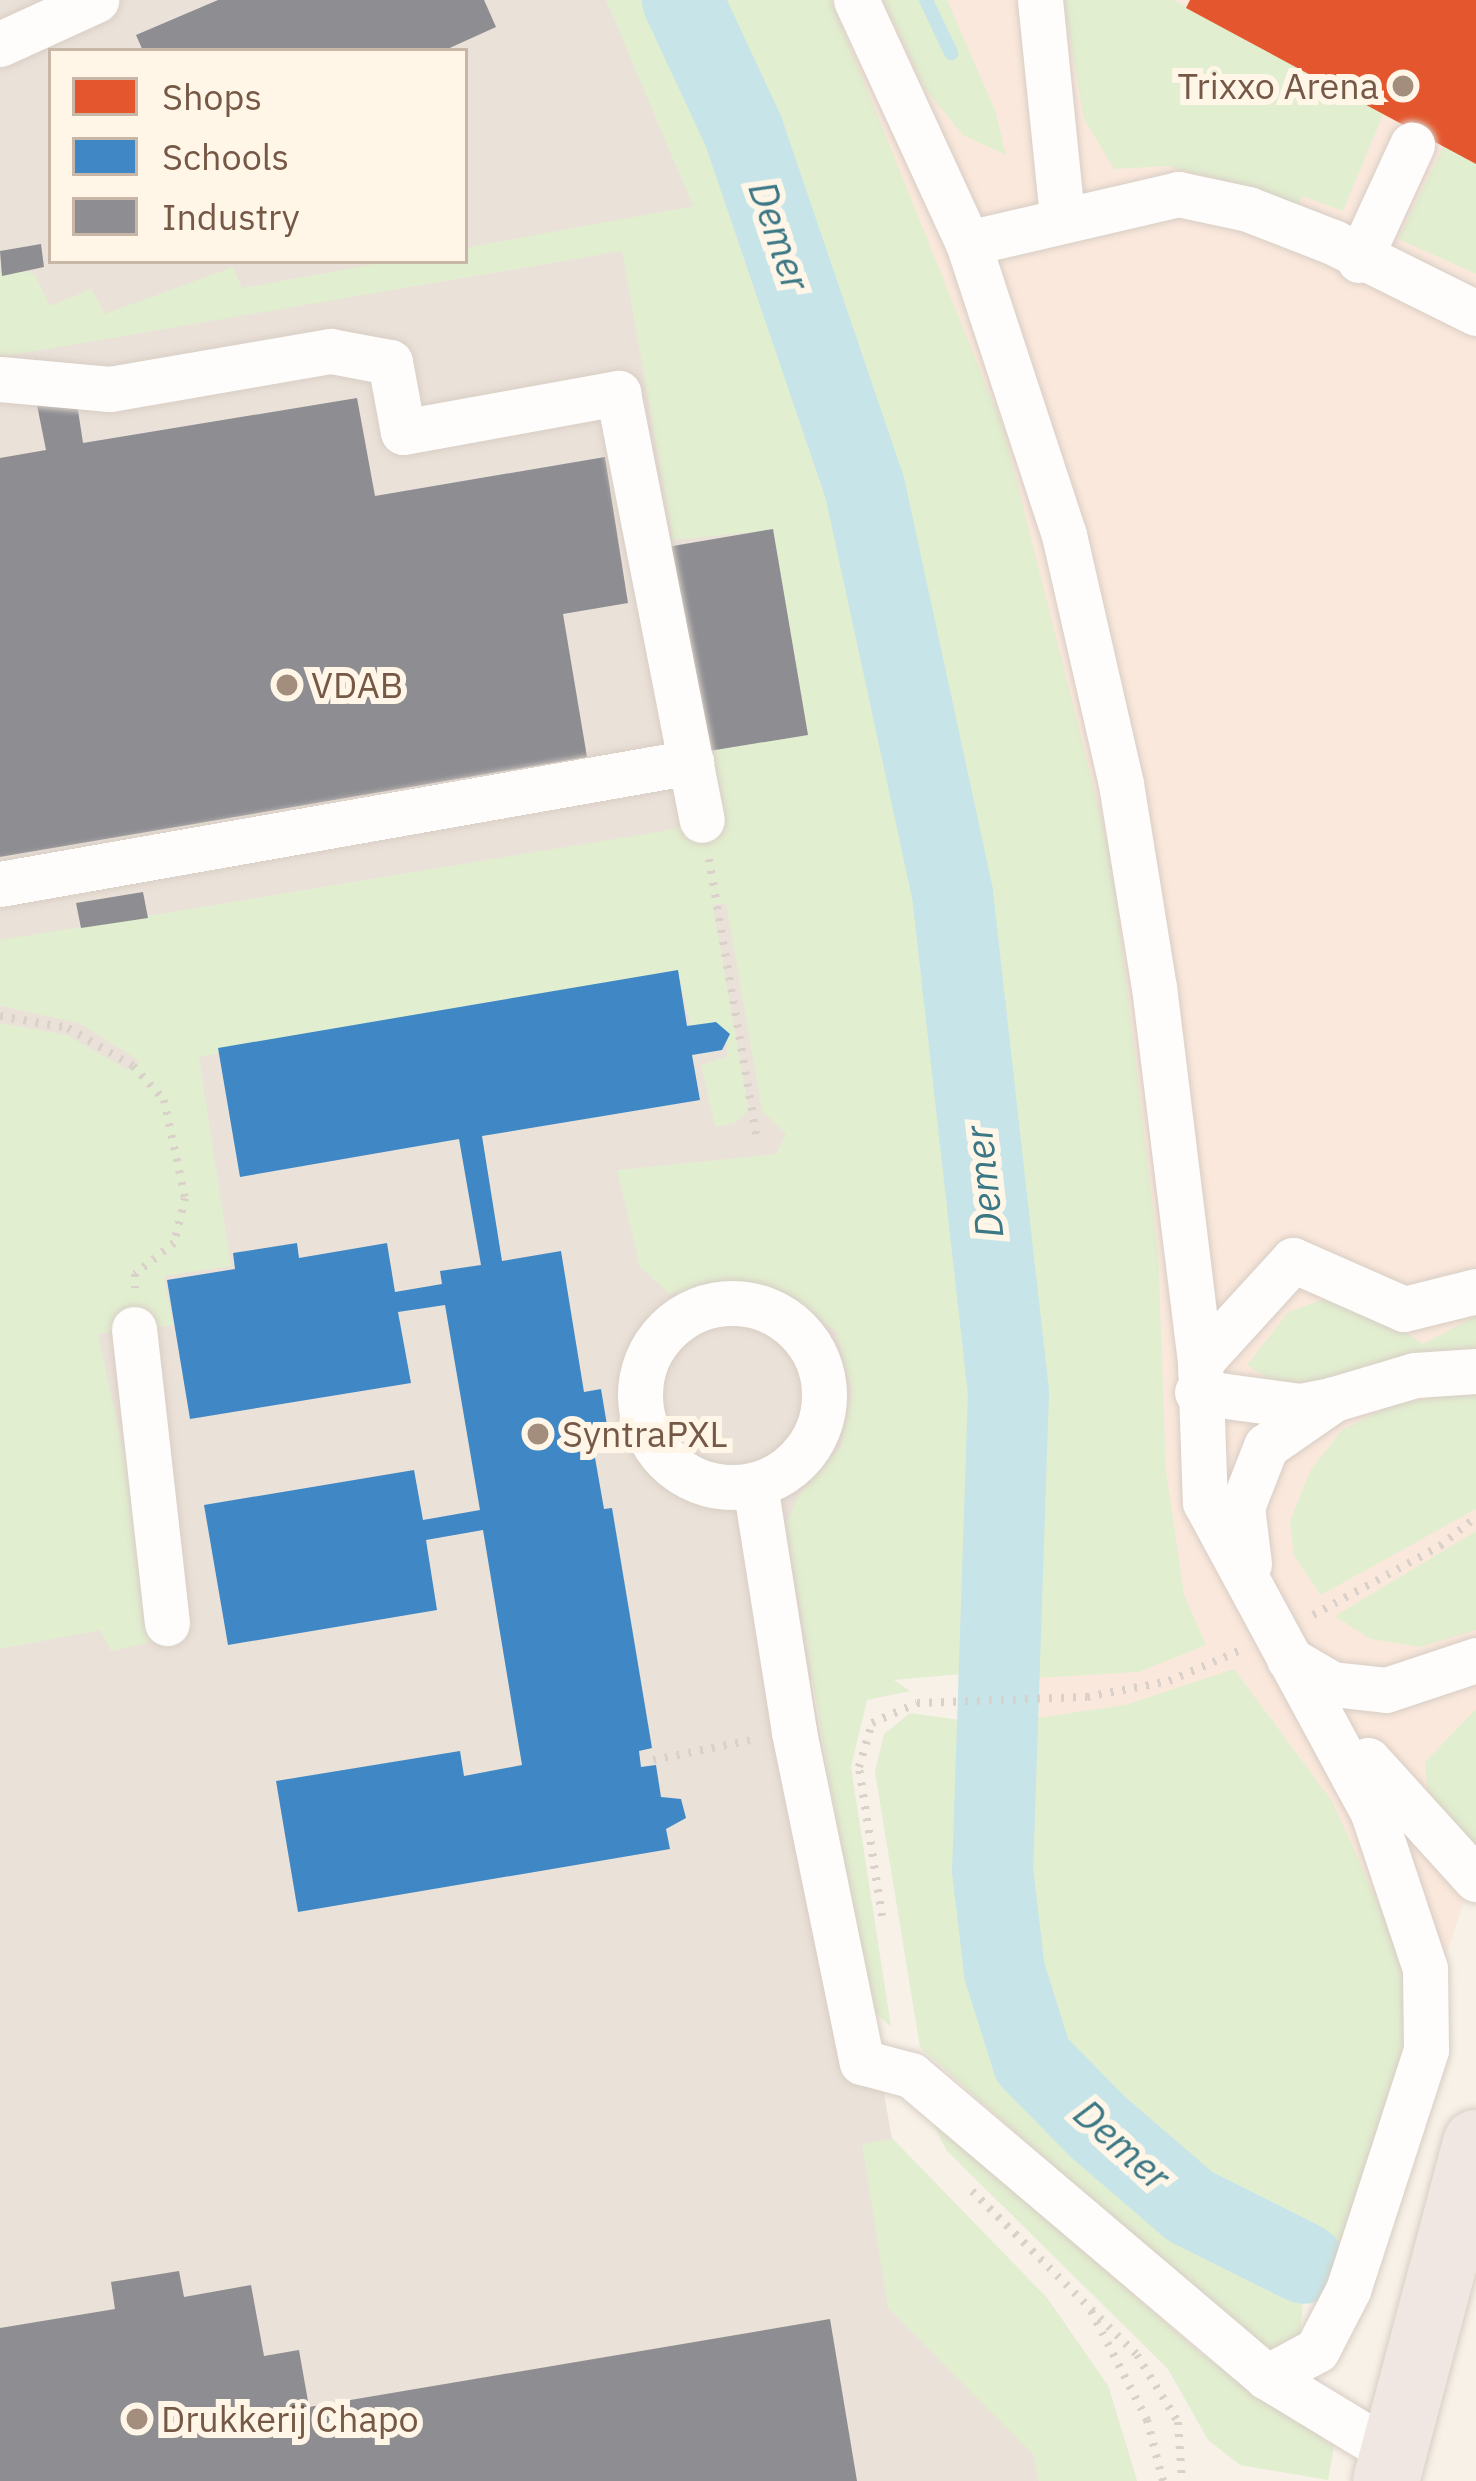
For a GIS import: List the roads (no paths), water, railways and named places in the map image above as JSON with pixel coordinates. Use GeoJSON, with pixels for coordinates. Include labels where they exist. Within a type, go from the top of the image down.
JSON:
{"type":"FeatureCollection","features":[{"type":"Feature","properties":{"kind":"highway"},"geometry":{"type":"LineString","coordinates":[[1388,2466],[1476,2144]]}},
{"type":"Feature","properties":{"kind":"lane"},"geometry":{"type":"LineString","coordinates":[[0,44],[96,0]]}},
{"type":"Feature","properties":{"kind":"lane"},"geometry":{"type":"LineString","coordinates":[[856,0],[968,243],[1047,474],[1121,784],[1198,1377],[1205,1502],[1373,1813],[1425,1968],[1426,2050],[1348,2290],[1317,2350],[1267,2378]]}},
{"type":"Feature","properties":{"kind":"lane"},"geometry":{"type":"LineString","coordinates":[[1040,0],[1062,216]]}},
{"type":"Feature","properties":{"kind":"lane"},"geometry":{"type":"LineString","coordinates":[[1359,260],[1412,146]]}},
{"type":"Feature","properties":{"kind":"lane"},"geometry":{"type":"LineString","coordinates":[[968,243],[1062,216],[1178,194],[1248,209],[1476,314]]}},
{"type":"Feature","properties":{"kind":"lane"},"geometry":{"type":"LineString","coordinates":[[0,379],[110,389],[331,352],[390,362],[403,432],[618,393],[702,820]]}},
{"type":"Feature","properties":{"kind":"lane"},"geometry":{"type":"LineString","coordinates":[[0,884],[691,762]]}},
{"type":"Feature","properties":{"kind":"lane"},"geometry":{"type":"LineString","coordinates":[[1198,1377],[1293,1260],[1404,1309],[1476,1291]]}},
{"type":"Feature","properties":{"kind":"lane"},"geometry":{"type":"LineString","coordinates":[[729,1302],[763,1307],[813,1350],[822,1415],[797,1459],[755,1485],[714,1486],[677,1470],[650,1439],[639,1400],[646,1360],[669,1326],[697,1309],[729,1302]]}},
{"type":"Feature","properties":{"kind":"lane"},"geometry":{"type":"LineString","coordinates":[[134,1330],[167,1623]]}},
{"type":"Feature","properties":{"kind":"lane"},"geometry":{"type":"LineString","coordinates":[[1198,1377],[1300,1406],[1414,1375],[1476,1371]]}},
{"type":"Feature","properties":{"kind":"lane"},"geometry":{"type":"LineString","coordinates":[[1252,1585],[1242,1507],[1266,1446],[1334,1399]]}},
{"type":"Feature","properties":{"kind":"lane"},"geometry":{"type":"LineString","coordinates":[[755,1485],[794,1732],[862,2062],[911,2075],[1267,2378],[1388,2466]]}},
{"type":"Feature","properties":{"kind":"lane"},"geometry":{"type":"LineString","coordinates":[[1289,1659],[1332,1684],[1386,1690],[1476,1660]]}},
{"type":"Feature","properties":{"kind":"lane"},"geometry":{"type":"LineString","coordinates":[[1289,1659],[1413,1817],[1476,1879]]}},
{"type":"Feature","properties":{"kind":"waterway","name":"Demer"},"geometry":{"type":"LineString","coordinates":[[682,0],[743,131],[864,486],[952,893],[1008,1392],[992,1869],[1004,1971],[1032,2060],[1098,2127],[1190,2206],[1304,2263]]}},
{"type":"Feature","properties":{"kind":"waterway"},"geometry":{"type":"LineString","coordinates":[[926,0],[951,53]]}},
{"type":"Feature","properties":{"kind":"place","name":"Trixxo Arena"},"geometry":{"type":"Point","coordinates":[1403,86]}},
{"type":"Feature","properties":{"kind":"place","name":"VDAB"},"geometry":{"type":"Point","coordinates":[287,685]}},
{"type":"Feature","properties":{"kind":"place","name":"SyntraPXL"},"geometry":{"type":"Point","coordinates":[538,1434]}},
{"type":"Feature","properties":{"kind":"place","name":"Drukkerij Chapo"},"geometry":{"type":"Point","coordinates":[137,2419]}}]}
